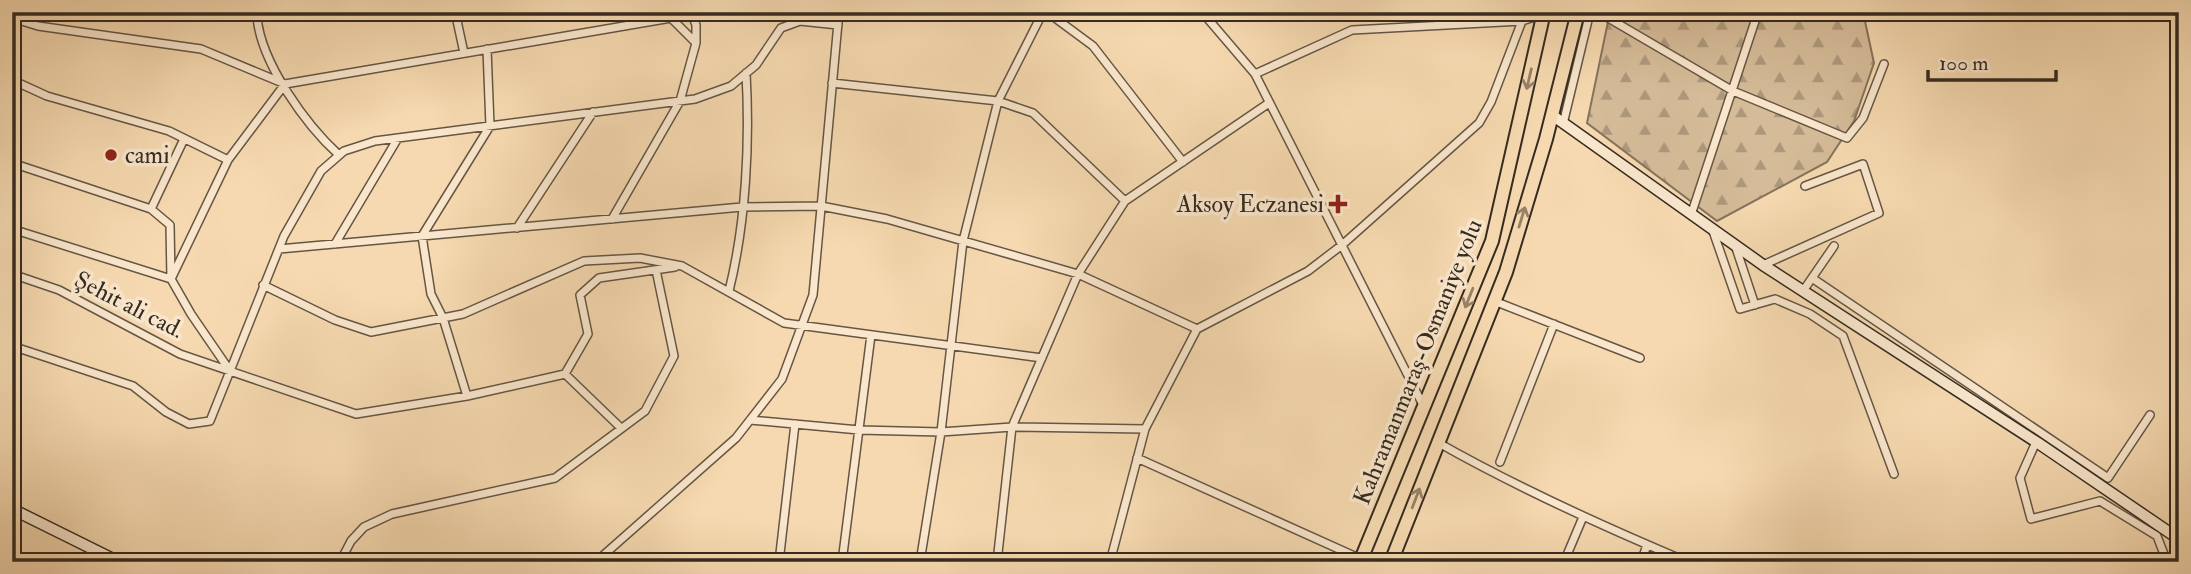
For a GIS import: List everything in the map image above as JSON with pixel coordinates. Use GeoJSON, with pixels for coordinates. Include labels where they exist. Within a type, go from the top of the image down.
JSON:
{"type":"FeatureCollection","features":[{"type":"Feature","properties":{"kind":"highway","name":"Kahramanmaraş-Osmaniye yolu"},"geometry":{"type":"LineString","coordinates":[[1391,562],[1494,301],[1552,115],[1578,12]]}},
{"type":"Feature","properties":{"kind":"highway","name":"Kahramanmaraş-Osmaniye yolu"},"geometry":{"type":"LineString","coordinates":[[1361,561],[1492,241],[1544,13]]}},
{"type":"Feature","properties":{"kind":"street"},"geometry":{"type":"LineString","coordinates":[[262,12],[257,17],[258,35],[317,135],[339,155]]}},
{"type":"Feature","properties":{"kind":"street"},"geometry":{"type":"LineString","coordinates":[[406,12],[424,17],[456,16],[474,12]]}},
{"type":"Feature","properties":{"kind":"street"},"geometry":{"type":"LineString","coordinates":[[612,219],[680,101],[696,43],[696,25],[691,12]]}},
{"type":"Feature","properties":{"kind":"street"},"geometry":{"type":"LineString","coordinates":[[794,12],[800,20]]}},
{"type":"Feature","properties":{"kind":"street"},"geometry":{"type":"LineString","coordinates":[[596,561],[736,438],[782,379],[814,295],[839,12]]}},
{"type":"Feature","properties":{"kind":"street"},"geometry":{"type":"LineString","coordinates":[[920,562],[941,432],[962,241],[998,101],[1045,12],[1093,46],[1183,162]]}},
{"type":"Feature","properties":{"kind":"street"},"geometry":{"type":"LineString","coordinates":[[1202,12],[1255,74],[1424,407]]}},
{"type":"Feature","properties":{"kind":"street"},"geometry":{"type":"LineString","coordinates":[[1563,124],[1590,12]]}},
{"type":"Feature","properties":{"kind":"street"},"geometry":{"type":"LineString","coordinates":[[1598,12],[1733,90],[1847,138],[1863,118],[1884,64]]}},
{"type":"Feature","properties":{"kind":"street"},"geometry":{"type":"LineString","coordinates":[[1691,215],[1758,12]]}},
{"type":"Feature","properties":{"kind":"street"},"geometry":{"type":"LineString","coordinates":[[1255,74],[1352,30],[1522,21],[1544,13]]}},
{"type":"Feature","properties":{"kind":"street"},"geometry":{"type":"LineString","coordinates":[[456,16],[464,53]]}},
{"type":"Feature","properties":{"kind":"street"},"geometry":{"type":"LineString","coordinates":[[12,18],[38,26],[201,49],[285,84],[671,18],[696,43]]}},
{"type":"Feature","properties":{"kind":"street"},"geometry":{"type":"LineString","coordinates":[[12,346],[133,386],[166,412],[190,424],[210,421],[279,249],[321,171],[339,155],[375,141],[680,101],[731,86],[756,65],[781,27],[800,20],[838,25]]}},
{"type":"Feature","properties":{"kind":"street"},"geometry":{"type":"LineString","coordinates":[[1110,562],[1145,429],[1197,329],[1308,271],[1342,245],[1479,123],[1491,102],[1522,21]]}},
{"type":"Feature","properties":{"kind":"street"},"geometry":{"type":"LineString","coordinates":[[467,396],[443,318],[430,294],[422,236],[490,126],[487,49]]}},
{"type":"Feature","properties":{"kind":"street"},"geometry":{"type":"LineString","coordinates":[[729,290],[742,207],[746,73]]}},
{"type":"Feature","properties":{"kind":"street"},"geometry":{"type":"LineString","coordinates":[[12,80],[47,96],[169,131],[228,160]]}},
{"type":"Feature","properties":{"kind":"street"},"geometry":{"type":"LineString","coordinates":[[832,83],[998,101],[1033,113],[1125,201]]}},
{"type":"Feature","properties":{"kind":"street"},"geometry":{"type":"LineString","coordinates":[[171,279],[228,160],[285,84]]}},
{"type":"Feature","properties":{"kind":"street"},"geometry":{"type":"LineString","coordinates":[[997,562],[1012,427],[1078,274],[1125,201],[1269,103]]}},
{"type":"Feature","properties":{"kind":"street"},"geometry":{"type":"LineString","coordinates":[[517,228],[593,112]]}},
{"type":"Feature","properties":{"kind":"street"},"geometry":{"type":"LineString","coordinates":[[1552,115],[1763,265],[2036,442],[2179,539]]}},
{"type":"Feature","properties":{"kind":"street"},"geometry":{"type":"LineString","coordinates":[[335,244],[398,138]]}},
{"type":"Feature","properties":{"kind":"street"},"geometry":{"type":"LineString","coordinates":[[151,209],[184,139]]}},
{"type":"Feature","properties":{"kind":"street"},"geometry":{"type":"LineString","coordinates":[[12,163],[151,209],[170,225],[171,279],[191,314],[229,369]]}},
{"type":"Feature","properties":{"kind":"street"},"geometry":{"type":"LineString","coordinates":[[1763,265],[1879,213],[1863,164],[1805,186]]}},
{"type":"Feature","properties":{"kind":"street"},"geometry":{"type":"LineString","coordinates":[[279,249],[742,207],[821,206],[887,219],[1078,274],[1197,329]]}},
{"type":"Feature","properties":{"kind":"street"},"geometry":{"type":"LineString","coordinates":[[12,229],[171,279]]}},
{"type":"Feature","properties":{"kind":"street"},"geometry":{"type":"LineString","coordinates":[[1713,230],[1740,309],[1775,299],[1810,314],[1843,336],[1894,474]]}},
{"type":"Feature","properties":{"kind":"street"},"geometry":{"type":"LineString","coordinates":[[1735,245],[1755,305]]}},
{"type":"Feature","properties":{"kind":"street"},"geometry":{"type":"LineString","coordinates":[[1804,291],[1834,246]]}},
{"type":"Feature","properties":{"kind":"street"},"geometry":{"type":"LineString","coordinates":[[263,285],[335,320],[371,332],[463,314],[584,261],[640,258],[682,266],[784,323],[801,328],[1042,358]]}},
{"type":"Feature","properties":{"kind":"street"},"geometry":{"type":"LineString","coordinates":[[621,428],[565,374],[588,334],[580,295],[599,278],[682,266]]}},
{"type":"Feature","properties":{"kind":"street"},"geometry":{"type":"LineString","coordinates":[[340,562],[351,541],[364,527],[392,514],[555,478],[645,411],[674,356],[656,270]]}},
{"type":"Feature","properties":{"kind":"street","name":"Şehit ali cad."},"geometry":{"type":"LineString","coordinates":[[12,274],[59,290],[180,354],[356,414],[467,396],[565,374]]}},
{"type":"Feature","properties":{"kind":"street"},"geometry":{"type":"LineString","coordinates":[[1812,278],[2108,478],[2150,415]]}},
{"type":"Feature","properties":{"kind":"street"},"geometry":{"type":"LineString","coordinates":[[1494,301],[1640,358]]}},
{"type":"Feature","properties":{"kind":"street"},"geometry":{"type":"LineString","coordinates":[[1500,462],[1554,324]]}},
{"type":"Feature","properties":{"kind":"street"},"geometry":{"type":"LineString","coordinates":[[842,562],[871,335]]}},
{"type":"Feature","properties":{"kind":"street"},"geometry":{"type":"LineString","coordinates":[[750,420],[859,430],[941,432],[1012,427],[1145,429]]}},
{"type":"Feature","properties":{"kind":"street"},"geometry":{"type":"LineString","coordinates":[[779,562],[795,424]]}},
{"type":"Feature","properties":{"kind":"street"},"geometry":{"type":"LineString","coordinates":[[1437,442],[1492,473],[1583,517],[1688,562]]}},
{"type":"Feature","properties":{"kind":"street"},"geometry":{"type":"LineString","coordinates":[[2036,442],[2020,478],[2031,519],[2100,500],[2157,536],[2167,562]]}},
{"type":"Feature","properties":{"kind":"street"},"geometry":{"type":"LineString","coordinates":[[1137,458],[1361,561]]}},
{"type":"Feature","properties":{"kind":"street"},"geometry":{"type":"LineString","coordinates":[[12,509],[119,562]]}},
{"type":"Feature","properties":{"kind":"street"},"geometry":{"type":"LineString","coordinates":[[1564,562],[1583,517]]}},
{"type":"Feature","properties":{"kind":"street"},"geometry":{"type":"LineString","coordinates":[[1641,562],[1647,545]]}},
{"type":"Feature","properties":{"kind":"street"},"geometry":{"type":"LineString","coordinates":[[596,561],[627,562]]}},
{"type":"Feature","properties":{"kind":"green space"},"geometry":{"type":"Polygon","coordinates":[[[1610,12],[1863,12],[1874,63],[1854,121],[1827,162],[1717,221],[1587,123],[1610,12]]]}},
{"type":"Feature","properties":{"kind":"place","name":"cami"},"geometry":{"type":"Point","coordinates":[111,155]}},
{"type":"Feature","properties":{"kind":"place","name":"Aksoy Eczanesi"},"geometry":{"type":"Point","coordinates":[1338,204]}}]}
